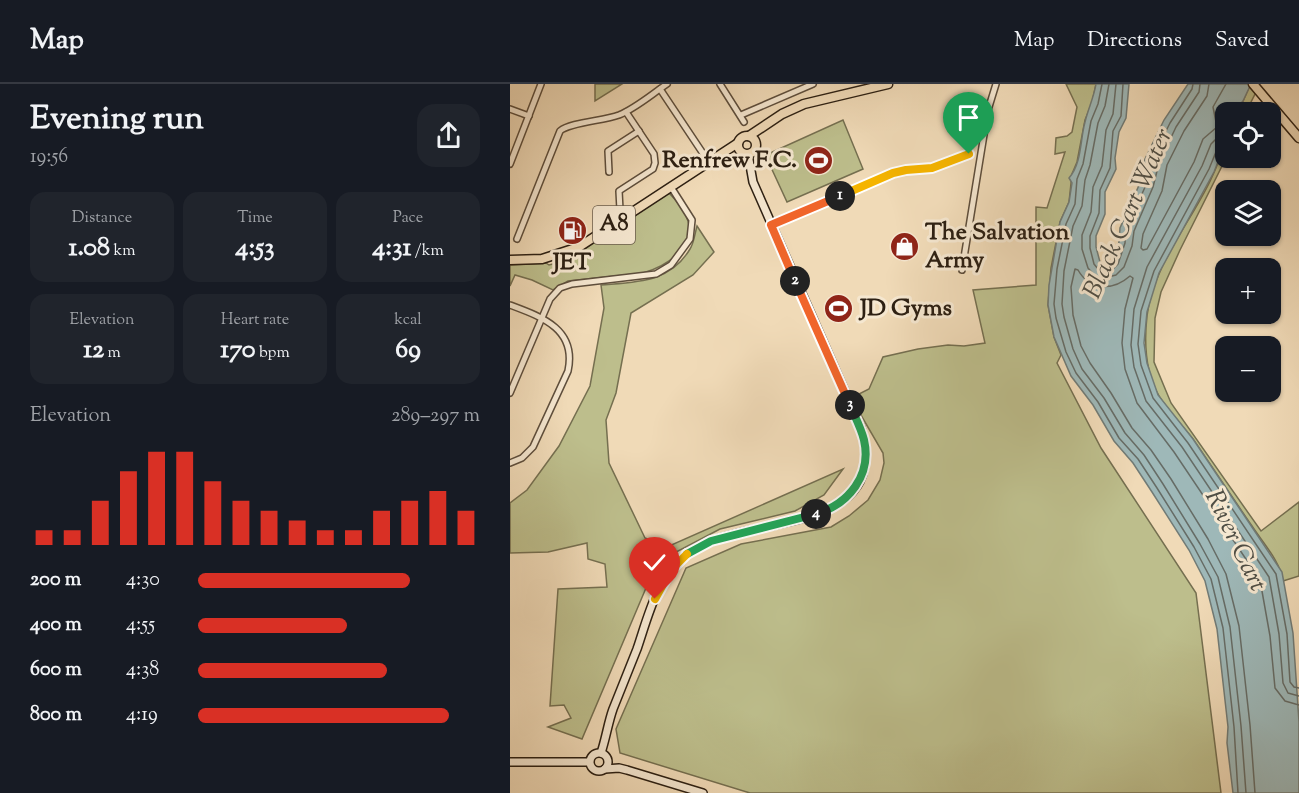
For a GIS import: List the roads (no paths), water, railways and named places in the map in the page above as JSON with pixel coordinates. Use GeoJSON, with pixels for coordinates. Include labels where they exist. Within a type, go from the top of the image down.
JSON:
{"type":"FeatureCollection","features":[{"type":"Feature","properties":{"kind":"main road"},"geometry":{"type":"LineString","coordinates":[[752,139],[763,127],[782,114],[804,104],[888,84]]}},
{"type":"Feature","properties":{"kind":"main road"},"geometry":{"type":"LineString","coordinates":[[1256,87],[1299,138]]}},
{"type":"Feature","properties":{"kind":"main road"},"geometry":{"type":"LineString","coordinates":[[743,137],[752,139],[755,150],[748,154],[742,153],[735,147],[743,137]]}},
{"type":"Feature","properties":{"kind":"main road","name":"A8"},"geometry":{"type":"LineString","coordinates":[[510,260],[542,259],[573,250],[708,162],[735,147]]}},
{"type":"Feature","properties":{"kind":"street"},"geometry":{"type":"LineString","coordinates":[[511,160],[541,84]]}},
{"type":"Feature","properties":{"kind":"street"},"geometry":{"type":"LineString","coordinates":[[517,239],[557,134],[566,126],[602,121],[626,112],[667,84]]}},
{"type":"Feature","properties":{"kind":"street"},"geometry":{"type":"LineString","coordinates":[[720,84],[744,122]]}},
{"type":"Feature","properties":{"kind":"street"},"geometry":{"type":"LineString","coordinates":[[741,115],[813,84]]}},
{"type":"Feature","properties":{"kind":"street"},"geometry":{"type":"LineString","coordinates":[[962,270],[990,104],[996,84]]}},
{"type":"Feature","properties":{"kind":"street"},"geometry":{"type":"LineString","coordinates":[[660,89],[708,162]]}},
{"type":"Feature","properties":{"kind":"street"},"geometry":{"type":"LineString","coordinates":[[510,109],[528,116]]}},
{"type":"Feature","properties":{"kind":"street"},"geometry":{"type":"LineString","coordinates":[[620,210],[619,191],[653,169],[655,163],[654,154],[626,112]]}},
{"type":"Feature","properties":{"kind":"street"},"geometry":{"type":"LineString","coordinates":[[609,172],[608,151],[639,131]]}},
{"type":"Feature","properties":{"kind":"street"},"geometry":{"type":"LineString","coordinates":[[602,753],[613,710],[655,599],[671,570],[684,556],[711,541],[827,511],[840,504],[851,494],[863,472],[866,451],[861,428],[753,182],[748,154]]}},
{"type":"Feature","properties":{"kind":"street"},"geometry":{"type":"LineString","coordinates":[[771,225],[893,173],[932,168],[969,154]]}},
{"type":"Feature","properties":{"kind":"street"},"geometry":{"type":"LineString","coordinates":[[510,393],[553,294],[566,285],[656,274],[671,265],[690,238],[692,220],[671,186]]}},
{"type":"Feature","properties":{"kind":"street"},"geometry":{"type":"LineString","coordinates":[[510,305],[543,318],[557,328],[564,338],[569,356],[568,371],[534,447],[522,458],[510,463]]}},
{"type":"Feature","properties":{"kind":"street"},"geometry":{"type":"LineString","coordinates":[[602,753],[619,768],[704,793]]}},
{"type":"Feature","properties":{"kind":"street"},"geometry":{"type":"LineString","coordinates":[[589,762],[593,754],[602,753]]}},
{"type":"Feature","properties":{"kind":"street"},"geometry":{"type":"LineString","coordinates":[[605,769],[608,760]]}},
{"type":"Feature","properties":{"kind":"street"},"geometry":{"type":"LineString","coordinates":[[510,762],[589,762]]}},
{"type":"Feature","properties":{"kind":"street"},"geometry":{"type":"LineString","coordinates":[[589,762],[595,771],[619,768]]}},
{"type":"Feature","properties":{"kind":"water"},"geometry":{"type":"Polygon","coordinates":[[[1096,84],[1129,84],[1126,118],[1119,132],[1115,158],[1116,169],[1105,192],[1105,214],[1096,236],[1100,262],[1105,265],[1113,261],[1119,242],[1120,228],[1140,183],[1145,159],[1164,120],[1188,84],[1251,84],[1242,102],[1215,102],[1216,168],[1159,273],[1147,312],[1144,343],[1147,363],[1158,395],[1193,439],[1282,572],[1293,633],[1299,722],[1299,793],[1233,793],[1217,629],[1205,581],[1189,550],[1152,492],[1133,463],[1114,441],[1093,405],[1071,376],[1054,337],[1048,305],[1049,285],[1060,222],[1069,202],[1072,183],[1069,178],[1076,165],[1085,122],[1096,84]]]}},
{"type":"Feature","properties":{"kind":"place","name":"Renfrew F.C."},"geometry":{"type":"Point","coordinates":[818,161]}},
{"type":"Feature","properties":{"kind":"place","name":"JET"},"geometry":{"type":"Point","coordinates":[572,230]}},
{"type":"Feature","properties":{"kind":"place","name":"The Salvation Army"},"geometry":{"type":"Point","coordinates":[904,247]}},
{"type":"Feature","properties":{"kind":"place","name":"JD Gyms"},"geometry":{"type":"Point","coordinates":[839,309]}},
{"type":"Feature","properties":{"kind":"water label","name":"Black Cart Water"},"geometry":{"type":"Point","coordinates":[1129,214]}},
{"type":"Feature","properties":{"kind":"water label","name":"River Cart"},"geometry":{"type":"Point","coordinates":[1235,541]}}]}
